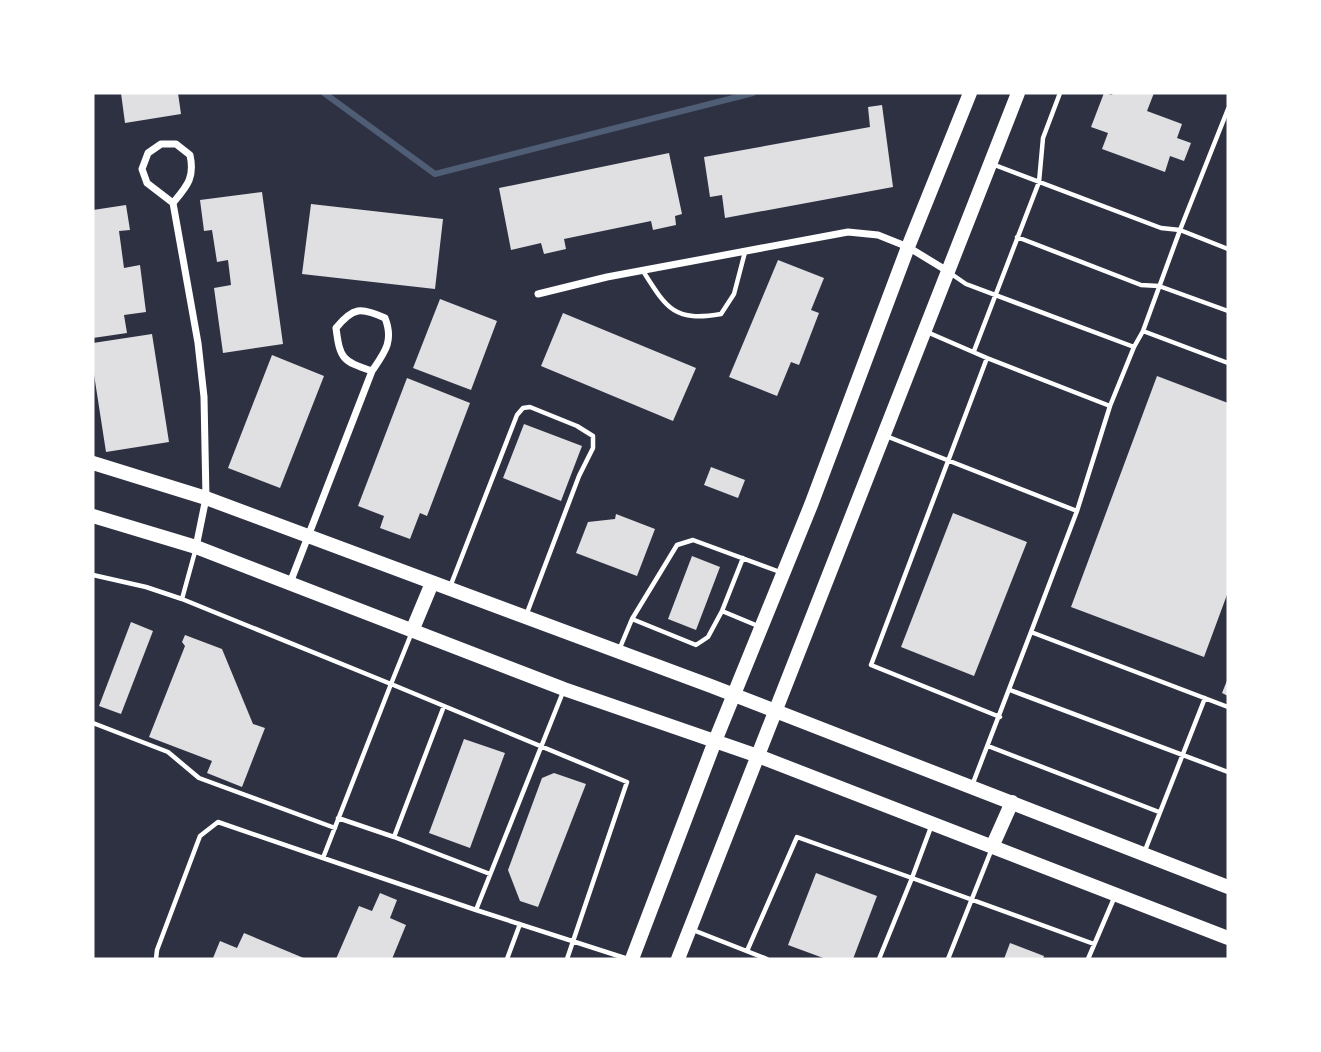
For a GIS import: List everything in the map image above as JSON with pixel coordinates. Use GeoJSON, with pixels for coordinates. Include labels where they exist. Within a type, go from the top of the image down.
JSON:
{"type":"FeatureCollection","features":[{"type":"Feature","properties":{"kind":"main road"},"geometry":{"type":"LineString","coordinates":[[630,959],[784,574],[908,247],[970,93]]}},
{"type":"Feature","properties":{"kind":"main road"},"geometry":{"type":"LineString","coordinates":[[678,959],[1018,93]]}},
{"type":"Feature","properties":{"kind":"main road"},"geometry":{"type":"LineString","coordinates":[[93,463],[206,498],[618,651],[1228,887]]}},
{"type":"Feature","properties":{"kind":"main road"},"geometry":{"type":"LineString","coordinates":[[93,516],[196,547],[565,689],[758,756],[1228,938]]}},
{"type":"Feature","properties":{"kind":"main road"},"geometry":{"type":"LineString","coordinates":[[412,631],[432,583]]}},
{"type":"Feature","properties":{"kind":"main road"},"geometry":{"type":"LineString","coordinates":[[992,847],[1012,803]]}},
{"type":"Feature","properties":{"kind":"street"},"geometry":{"type":"LineString","coordinates":[[173,203],[186,187],[194,170],[190,155],[176,144],[161,144],[148,153],[142,169],[147,183],[173,203],[198,343],[204,397],[206,498],[196,547]]}},
{"type":"Feature","properties":{"kind":"street"},"geometry":{"type":"LineString","coordinates":[[538,293],[848,232],[878,235],[908,247],[949,272]]}},
{"type":"Feature","properties":{"kind":"street"},"geometry":{"type":"LineString","coordinates":[[290,583],[372,371],[386,350],[390,332],[385,318],[366,309],[348,313],[336,328],[339,351],[351,364],[372,371]]}},
{"type":"Feature","properties":{"kind":"lane"},"geometry":{"type":"LineString","coordinates":[[974,351],[1039,181],[1043,138],[1060,93]]}},
{"type":"Feature","properties":{"kind":"lane"},"geometry":{"type":"LineString","coordinates":[[971,786],[1000,717],[1077,511],[1110,406],[1143,331],[1228,109]]}},
{"type":"Feature","properties":{"kind":"lane"},"geometry":{"type":"LineString","coordinates":[[991,163],[1161,228],[1180,230],[1228,248]]}},
{"type":"Feature","properties":{"kind":"lane"},"geometry":{"type":"LineString","coordinates":[[1017,237],[1142,285],[1159,286],[1228,311]]}},
{"type":"Feature","properties":{"kind":"lane"},"geometry":{"type":"LineString","coordinates":[[643,271],[659,297],[676,313],[696,318],[721,314],[734,294],[745,252]]}},
{"type":"Feature","properties":{"kind":"lane"},"geometry":{"type":"LineString","coordinates":[[949,272],[966,284],[1134,347]]}},
{"type":"Feature","properties":{"kind":"lane"},"geometry":{"type":"LineString","coordinates":[[926,331],[1110,406]]}},
{"type":"Feature","properties":{"kind":"lane"},"geometry":{"type":"LineString","coordinates":[[1143,331],[1228,363]]}},
{"type":"Feature","properties":{"kind":"lane"},"geometry":{"type":"LineString","coordinates":[[987,358],[871,665],[1000,717]]}},
{"type":"Feature","properties":{"kind":"lane"},"geometry":{"type":"LineString","coordinates":[[449,589],[517,415],[523,408],[530,407],[577,426],[593,436],[593,448],[579,476],[526,618]]}},
{"type":"Feature","properties":{"kind":"lane"},"geometry":{"type":"LineString","coordinates":[[885,436],[1077,511]]}},
{"type":"Feature","properties":{"kind":"lane"},"geometry":{"type":"LineString","coordinates":[[618,651],[632,619],[677,545],[693,540],[784,574]]}},
{"type":"Feature","properties":{"kind":"lane"},"geometry":{"type":"LineString","coordinates":[[182,599],[196,547]]}},
{"type":"Feature","properties":{"kind":"lane"},"geometry":{"type":"LineString","coordinates":[[632,619],[696,645],[708,637],[722,611],[743,558]]}},
{"type":"Feature","properties":{"kind":"lane"},"geometry":{"type":"LineString","coordinates":[[93,575],[146,587],[182,599],[627,782],[567,959]]}},
{"type":"Feature","properties":{"kind":"lane"},"geometry":{"type":"LineString","coordinates":[[722,611],[762,627]]}},
{"type":"Feature","properties":{"kind":"lane"},"geometry":{"type":"LineString","coordinates":[[323,858],[412,631]]}},
{"type":"Feature","properties":{"kind":"lane"},"geometry":{"type":"LineString","coordinates":[[1031,632],[1228,707]]}},
{"type":"Feature","properties":{"kind":"lane"},"geometry":{"type":"LineString","coordinates":[[476,910],[565,689]]}},
{"type":"Feature","properties":{"kind":"lane"},"geometry":{"type":"LineString","coordinates":[[1010,690],[1228,772]]}},
{"type":"Feature","properties":{"kind":"lane"},"geometry":{"type":"LineString","coordinates":[[1144,854],[1205,698]]}},
{"type":"Feature","properties":{"kind":"lane"},"geometry":{"type":"LineString","coordinates":[[394,837],[444,706]]}},
{"type":"Feature","properties":{"kind":"lane"},"geometry":{"type":"LineString","coordinates":[[93,723],[168,752],[199,778],[335,828]]}},
{"type":"Feature","properties":{"kind":"lane"},"geometry":{"type":"LineString","coordinates":[[988,746],[1159,812]]}},
{"type":"Feature","properties":{"kind":"lane"},"geometry":{"type":"LineString","coordinates":[[338,818],[490,874]]}},
{"type":"Feature","properties":{"kind":"lane"},"geometry":{"type":"LineString","coordinates":[[156,959],[200,836],[218,822],[630,959]]}},
{"type":"Feature","properties":{"kind":"lane"},"geometry":{"type":"LineString","coordinates":[[879,959],[933,824]]}},
{"type":"Feature","properties":{"kind":"lane"},"geometry":{"type":"LineString","coordinates":[[747,951],[797,837],[1094,944]]}},
{"type":"Feature","properties":{"kind":"lane"},"geometry":{"type":"LineString","coordinates":[[948,959],[992,847]]}},
{"type":"Feature","properties":{"kind":"lane"},"geometry":{"type":"LineString","coordinates":[[1088,959],[1116,894]]}},
{"type":"Feature","properties":{"kind":"lane"},"geometry":{"type":"LineString","coordinates":[[507,959],[520,924]]}},
{"type":"Feature","properties":{"kind":"lane"},"geometry":{"type":"LineString","coordinates":[[690,929],[767,959]]}},
{"type":"Feature","properties":{"kind":"building"},"geometry":{"type":"Polygon","coordinates":[[[121,93],[178,93],[181,114],[125,123],[121,93]]]}},
{"type":"Feature","properties":{"kind":"building"},"geometry":{"type":"Polygon","coordinates":[[[1104,93],[1154,93],[1147,111],[1182,124],[1177,138],[1191,143],[1184,161],[1170,156],[1165,172],[1102,149],[1108,133],[1091,127],[1104,93]]]}},
{"type":"Feature","properties":{"kind":"building"},"geometry":{"type":"Polygon","coordinates":[[[882,105],[893,187],[725,218],[722,195],[710,197],[704,157],[870,127],[868,107],[882,105]]]}},
{"type":"Feature","properties":{"kind":"building"},"geometry":{"type":"Polygon","coordinates":[[[669,153],[682,214],[675,216],[676,225],[653,230],[651,221],[564,239],[566,249],[544,254],[541,243],[511,250],[499,188],[669,153]]]}},
{"type":"Feature","properties":{"kind":"building"},"geometry":{"type":"Polygon","coordinates":[[[262,192],[283,344],[223,353],[214,288],[231,285],[228,260],[217,262],[212,230],[204,231],[200,200],[262,192]]]}},
{"type":"Feature","properties":{"kind":"building"},"geometry":{"type":"Polygon","coordinates":[[[311,204],[443,219],[435,289],[302,274],[311,204]]]}},
{"type":"Feature","properties":{"kind":"building"},"geometry":{"type":"Polygon","coordinates":[[[126,205],[130,230],[119,231],[124,268],[140,265],[146,312],[124,315],[127,333],[93,338],[93,210],[126,205]]]}},
{"type":"Feature","properties":{"kind":"building"},"geometry":{"type":"Polygon","coordinates":[[[778,260],[824,278],[811,310],[819,313],[799,365],[791,362],[777,396],[729,377],[778,260]]]}},
{"type":"Feature","properties":{"kind":"building"},"geometry":{"type":"Polygon","coordinates":[[[440,299],[497,321],[471,390],[413,368],[440,299]]]}},
{"type":"Feature","properties":{"kind":"building"},"geometry":{"type":"Polygon","coordinates":[[[563,313],[696,368],[673,421],[541,366],[563,313]]]}},
{"type":"Feature","properties":{"kind":"building"},"geometry":{"type":"Polygon","coordinates":[[[152,334],[169,442],[106,452],[93,368],[93,343],[152,334]]]}},
{"type":"Feature","properties":{"kind":"building"},"geometry":{"type":"Polygon","coordinates":[[[272,355],[324,376],[280,488],[228,468],[272,355]]]}},
{"type":"Feature","properties":{"kind":"building"},"geometry":{"type":"Polygon","coordinates":[[[1157,376],[1228,403],[1228,592],[1204,657],[1071,607],[1157,376]]]}},
{"type":"Feature","properties":{"kind":"building"},"geometry":{"type":"Polygon","coordinates":[[[407,378],[470,403],[427,516],[420,513],[410,539],[380,528],[384,516],[358,506],[407,378]]]}},
{"type":"Feature","properties":{"kind":"building"},"geometry":{"type":"Polygon","coordinates":[[[524,424],[582,446],[561,501],[503,478],[524,424]]]}},
{"type":"Feature","properties":{"kind":"building"},"geometry":{"type":"Polygon","coordinates":[[[711,467],[745,480],[738,498],[704,485],[711,467]]]}},
{"type":"Feature","properties":{"kind":"building"},"geometry":{"type":"Polygon","coordinates":[[[953,513],[1027,542],[974,676],[901,647],[953,513]]]}},
{"type":"Feature","properties":{"kind":"building"},"geometry":{"type":"Polygon","coordinates":[[[616,514],[655,529],[637,576],[576,553],[588,522],[615,519],[616,514]]]}},
{"type":"Feature","properties":{"kind":"building"},"geometry":{"type":"Polygon","coordinates":[[[692,556],[720,567],[696,630],[668,619],[692,556]]]}},
{"type":"Feature","properties":{"kind":"building"},"geometry":{"type":"Polygon","coordinates":[[[131,622],[153,631],[121,714],[99,706],[131,622]]]}},
{"type":"Feature","properties":{"kind":"building"},"geometry":{"type":"Polygon","coordinates":[[[185,635],[222,649],[253,724],[265,728],[242,787],[207,773],[212,761],[149,737],[185,646],[182,642],[185,635]]]}},
{"type":"Feature","properties":{"kind":"building"},"geometry":{"type":"Polygon","coordinates":[[[1228,678],[1228,696],[1222,693],[1228,678]]]}},
{"type":"Feature","properties":{"kind":"building"},"geometry":{"type":"Polygon","coordinates":[[[464,739],[505,753],[470,848],[429,833],[464,739]]]}},
{"type":"Feature","properties":{"kind":"building"},"geometry":{"type":"Polygon","coordinates":[[[554,773],[586,784],[538,907],[520,901],[508,870],[542,778],[554,773]]]}},
{"type":"Feature","properties":{"kind":"building"},"geometry":{"type":"Polygon","coordinates":[[[816,873],[877,896],[853,959],[826,959],[788,945],[816,873]]]}},
{"type":"Feature","properties":{"kind":"building"},"geometry":{"type":"Polygon","coordinates":[[[380,893],[397,900],[390,918],[406,925],[392,959],[336,959],[359,906],[372,911],[380,893]]]}},
{"type":"Feature","properties":{"kind":"building"},"geometry":{"type":"Polygon","coordinates":[[[244,933],[306,959],[213,958],[220,941],[237,948],[244,933]]]}},
{"type":"Feature","properties":{"kind":"building"},"geometry":{"type":"Polygon","coordinates":[[[1010,943],[1044,956],[1043,959],[1004,959],[1010,943]]]}},
{"type":"Feature","properties":{"kind":"waterway"},"geometry":{"type":"LineString","coordinates":[[324,93],[435,174],[753,93]]}}]}
